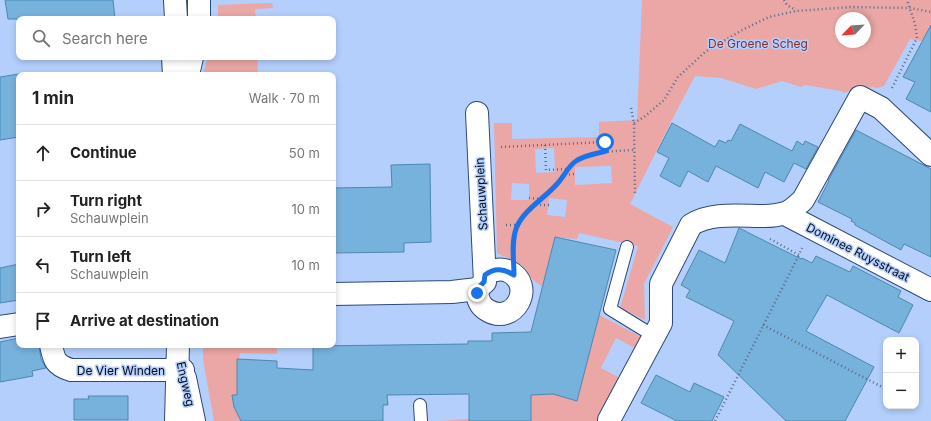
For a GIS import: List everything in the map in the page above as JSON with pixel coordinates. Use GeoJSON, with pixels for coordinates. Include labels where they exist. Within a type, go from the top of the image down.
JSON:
{"type":"FeatureCollection","features":[{"type":"Feature","properties":{"kind":"street"},"geometry":{"type":"LineString","coordinates":[[175,0],[176,16]]}},
{"type":"Feature","properties":{"kind":"street"},"geometry":{"type":"LineString","coordinates":[[199,0],[199,16]]}},
{"type":"Feature","properties":{"kind":"street"},"geometry":{"type":"LineString","coordinates":[[173,60],[174,72]]}},
{"type":"Feature","properties":{"kind":"street"},"geometry":{"type":"LineString","coordinates":[[189,72],[191,60]]}},
{"type":"Feature","properties":{"kind":"street"},"geometry":{"type":"LineString","coordinates":[[610,421],[661,323],[660,284],[691,226],[699,220],[710,217],[768,216],[785,214],[795,208],[802,200],[860,97],[881,108],[931,155]]}},
{"type":"Feature","properties":{"kind":"street","name":"Schauwplein"},"geometry":{"type":"LineString","coordinates":[[477,113],[481,282],[479,302],[484,308],[492,313],[500,314],[509,312],[516,307],[522,290],[520,282],[514,275]]}},
{"type":"Feature","properties":{"kind":"street","name":"Dominee Ruysstraat"},"geometry":{"type":"LineString","coordinates":[[785,214],[931,290]]}},
{"type":"Feature","properties":{"kind":"street"},"geometry":{"type":"LineString","coordinates":[[336,294],[452,292],[481,282],[489,271],[498,269],[507,270],[514,275]]}},
{"type":"Feature","properties":{"kind":"street"},"geometry":{"type":"LineString","coordinates":[[0,327],[16,324]]}},
{"type":"Feature","properties":{"kind":"street","name":"De Vier Winden"},"geometry":{"type":"LineString","coordinates":[[51,348],[53,359],[60,367],[70,370],[180,370]]}},
{"type":"Feature","properties":{"kind":"street","name":"Engweg"},"geometry":{"type":"LineString","coordinates":[[176,421],[180,370],[178,348]]}},
{"type":"Feature","properties":{"kind":"street","name":"Engweg"},"geometry":{"type":"LineString","coordinates":[[180,370],[194,421]]}},
{"type":"Feature","properties":{"kind":"lane"},"geometry":{"type":"LineString","coordinates":[[627,247],[610,309],[654,336]]}},
{"type":"Feature","properties":{"kind":"lane"},"geometry":{"type":"LineString","coordinates":[[420,405],[421,421]]}},
{"type":"Feature","properties":{"kind":"path"},"geometry":{"type":"LineString","coordinates":[[784,0],[787,5],[796,10]]}},
{"type":"Feature","properties":{"kind":"path"},"geometry":{"type":"LineString","coordinates":[[881,108],[917,38],[915,24],[907,0]]}},
{"type":"Feature","properties":{"kind":"path"},"geometry":{"type":"LineString","coordinates":[[634,123],[664,100],[678,77],[705,52],[744,29],[769,17],[796,10],[851,7],[910,8],[931,12]]}},
{"type":"Feature","properties":{"kind":"path"},"geometry":{"type":"LineString","coordinates":[[631,108],[634,123],[635,194]]}},
{"type":"Feature","properties":{"kind":"path"},"geometry":{"type":"LineString","coordinates":[[501,147],[605,142],[606,151]]}},
{"type":"Feature","properties":{"kind":"path"},"geometry":{"type":"LineString","coordinates":[[545,145],[546,170],[568,169]]}},
{"type":"Feature","properties":{"kind":"path"},"geometry":{"type":"LineString","coordinates":[[514,275],[514,236],[518,225],[541,198],[556,186],[575,161],[583,157],[606,151],[634,150]]}},
{"type":"Feature","properties":{"kind":"path"},"geometry":{"type":"LineString","coordinates":[[565,175],[575,174]]}},
{"type":"Feature","properties":{"kind":"path"},"geometry":{"type":"LineString","coordinates":[[529,198],[541,198]]}},
{"type":"Feature","properties":{"kind":"path"},"geometry":{"type":"LineString","coordinates":[[536,205],[548,205]]}},
{"type":"Feature","properties":{"kind":"path"},"geometry":{"type":"LineString","coordinates":[[502,225],[518,225]]}},
{"type":"Feature","properties":{"kind":"path"},"geometry":{"type":"LineString","coordinates":[[715,421],[799,255]]}},
{"type":"Feature","properties":{"kind":"path"},"geometry":{"type":"LineString","coordinates":[[763,325],[883,387]]}},
{"type":"Feature","properties":{"kind":"green space","name":"De Groene Scheg"},"geometry":{"type":"Polygon","coordinates":[[[642,0],[931,0],[931,43],[910,39],[884,86],[845,93],[805,85],[801,87],[782,81],[756,89],[721,78],[695,76],[630,204],[673,227],[644,284],[645,320],[620,308],[638,246],[579,233],[577,239],[555,237],[542,287],[531,278],[522,265],[497,253],[494,123],[512,123],[512,139],[599,137],[599,122],[637,120],[642,0]],[[554,148],[535,149],[536,173],[555,172],[554,148]],[[611,166],[575,167],[575,185],[612,183],[611,166]],[[512,183],[511,200],[529,200],[529,184],[512,183]],[[549,198],[547,215],[565,217],[567,200],[549,198]]]}},
{"type":"Feature","properties":{"kind":"green space"},"geometry":{"type":"Polygon","coordinates":[[[272,3],[273,8],[255,9],[256,16],[218,16],[218,5],[272,3]]]}},
{"type":"Feature","properties":{"kind":"green space"},"geometry":{"type":"Polygon","coordinates":[[[207,60],[257,60],[258,72],[204,72],[207,60]]]}},
{"type":"Feature","properties":{"kind":"green space"},"geometry":{"type":"Polygon","coordinates":[[[594,312],[641,337],[635,348],[616,338],[601,368],[620,378],[597,421],[438,421],[528,415],[526,391],[594,312]]]}},
{"type":"Feature","properties":{"kind":"green space"},"geometry":{"type":"Polygon","coordinates":[[[203,348],[277,348],[277,354],[240,353],[239,362],[249,421],[214,421],[203,360],[203,348]]]}},
{"type":"Feature","properties":{"kind":"building"},"geometry":{"type":"Polygon","coordinates":[[[5,0],[113,0],[115,16],[16,16],[16,19],[8,19],[5,0]]]}},
{"type":"Feature","properties":{"kind":"building"},"geometry":{"type":"Polygon","coordinates":[[[931,25],[931,112],[906,99],[915,82],[903,77],[931,25]]]}},
{"type":"Feature","properties":{"kind":"building"},"geometry":{"type":"Polygon","coordinates":[[[16,74],[16,137],[0,140],[0,77],[16,74]]]}},
{"type":"Feature","properties":{"kind":"building"},"geometry":{"type":"Polygon","coordinates":[[[672,123],[715,147],[719,140],[726,143],[728,140],[731,141],[740,124],[792,151],[797,141],[803,145],[805,141],[818,147],[806,169],[794,163],[784,182],[765,172],[758,188],[716,166],[708,182],[688,171],[680,187],[660,176],[669,158],[657,152],[672,123]]]}},
{"type":"Feature","properties":{"kind":"building"},"geometry":{"type":"Polygon","coordinates":[[[856,130],[931,169],[931,257],[904,244],[901,250],[855,225],[855,223],[851,221],[852,219],[818,202],[856,130]]]}},
{"type":"Feature","properties":{"kind":"building"},"geometry":{"type":"Polygon","coordinates":[[[430,164],[431,242],[404,243],[404,252],[336,253],[336,188],[392,187],[391,165],[430,164]]]}},
{"type":"Feature","properties":{"kind":"building"},"geometry":{"type":"Polygon","coordinates":[[[739,228],[812,263],[816,256],[850,272],[853,266],[901,291],[898,297],[913,305],[899,333],[827,295],[806,331],[874,367],[845,421],[786,421],[718,355],[734,321],[686,297],[690,290],[681,285],[699,250],[725,263],[739,228]]]}},
{"type":"Feature","properties":{"kind":"building"},"geometry":{"type":"Polygon","coordinates":[[[555,237],[616,250],[577,401],[553,394],[531,395],[531,421],[469,421],[469,394],[387,395],[388,405],[383,405],[383,421],[241,421],[234,407],[232,395],[237,395],[237,359],[277,361],[277,368],[313,370],[313,348],[336,348],[336,346],[468,344],[468,341],[492,341],[492,333],[531,332],[555,237]]]}},
{"type":"Feature","properties":{"kind":"building"},"geometry":{"type":"Polygon","coordinates":[[[16,265],[16,300],[0,303],[0,268],[16,265]]]}},
{"type":"Feature","properties":{"kind":"building"},"geometry":{"type":"Polygon","coordinates":[[[16,339],[16,348],[39,348],[41,359],[46,368],[32,371],[33,376],[0,382],[0,342],[16,339]]]}},
{"type":"Feature","properties":{"kind":"building"},"geometry":{"type":"Polygon","coordinates":[[[656,375],[690,392],[694,383],[724,397],[712,421],[677,421],[641,403],[656,375]]]}},
{"type":"Feature","properties":{"kind":"building"},"geometry":{"type":"Polygon","coordinates":[[[88,396],[128,396],[128,420],[74,420],[74,399],[89,399],[88,396]]]}},
{"type":"Feature","properties":{"kind":"route"},"geometry":{"type":"LineString","coordinates":[[477,293],[477,289],[484,282],[485,275],[489,271],[498,269],[507,270],[514,275],[514,236],[518,225],[524,216],[541,198],[556,186],[575,161],[583,157],[606,151],[605,142]]}}]}
